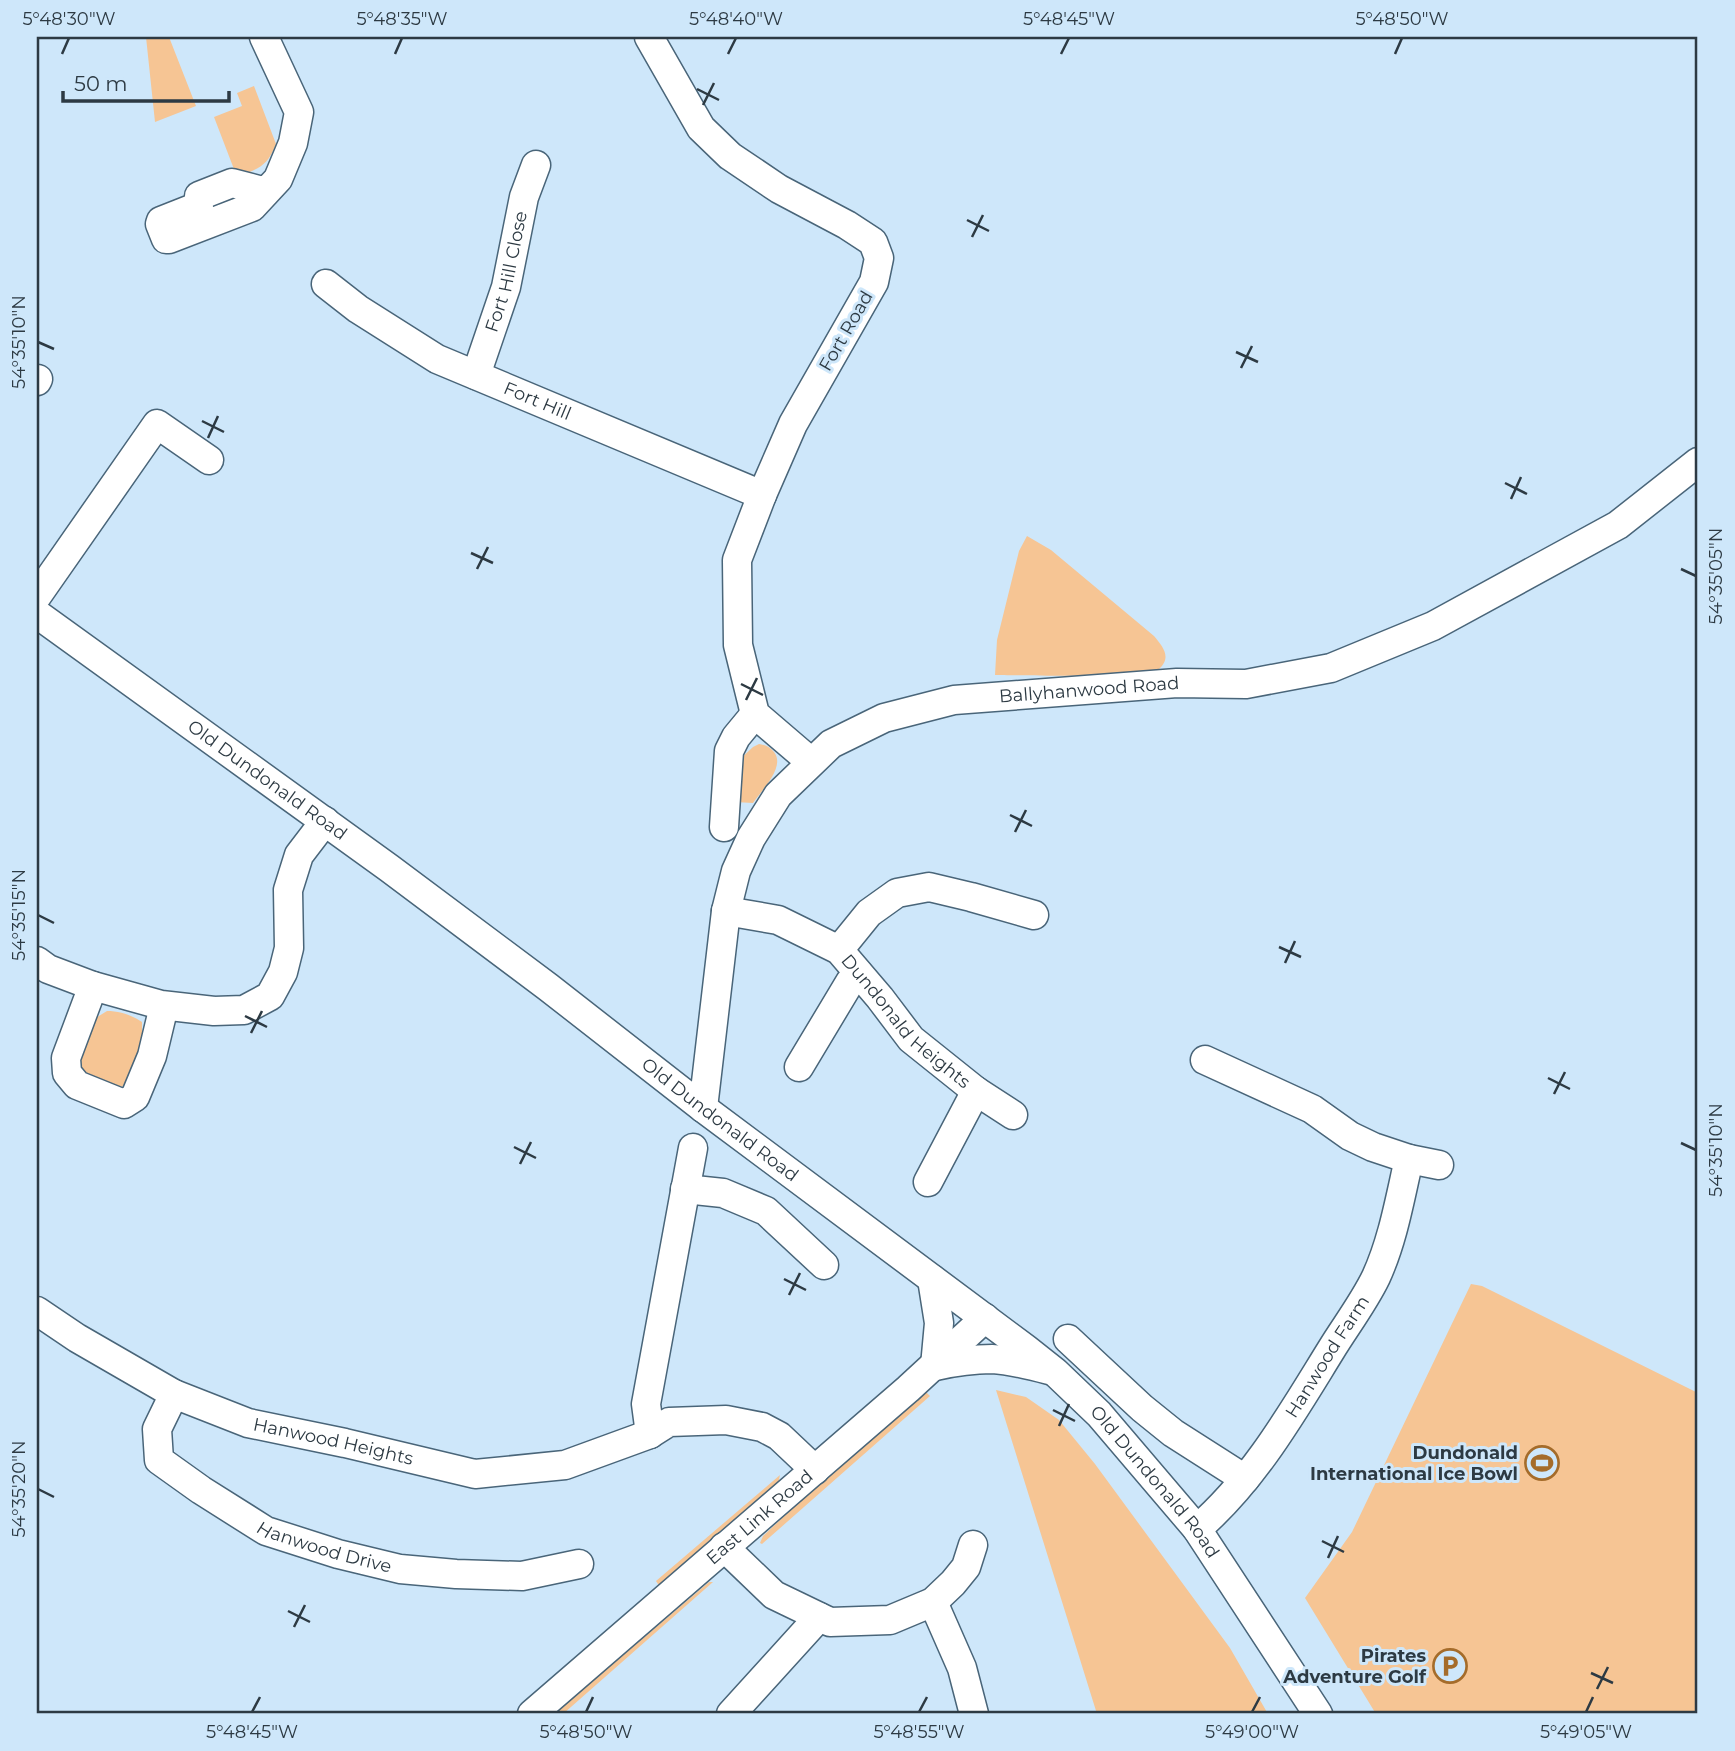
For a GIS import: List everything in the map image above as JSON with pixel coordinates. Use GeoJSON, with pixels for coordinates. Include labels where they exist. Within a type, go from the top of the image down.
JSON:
{"type":"FeatureCollection","features":[{"type":"Feature","properties":{"kind":"street"},"geometry":{"type":"LineString","coordinates":[[264,37],[299,112],[293,143],[278,179],[266,192]]}},
{"type":"Feature","properties":{"kind":"street","name":"Fort Road"},"geometry":{"type":"LineString","coordinates":[[649,37],[701,128],[710,138],[730,156],[779,189],[873,242],[879,258],[874,282],[793,425],[737,560],[737,645],[755,714]]}},
{"type":"Feature","properties":{"kind":"street","name":"Fort Hill Close"},"geometry":{"type":"LineString","coordinates":[[476,375],[506,287],[524,197],[536,165]]}},
{"type":"Feature","properties":{"kind":"street","name":"Fort Hill"},"geometry":{"type":"LineString","coordinates":[[326,284],[358,310],[437,359],[762,495]]}},
{"type":"Feature","properties":{"kind":"street"},"geometry":{"type":"LineString","coordinates":[[37,596],[157,424],[209,460]]}},
{"type":"Feature","properties":{"kind":"street","name":"Ballyhanwood Road"},"geometry":{"type":"LineString","coordinates":[[703,1108],[726,911],[736,871],[751,838],[778,795],[831,744],[884,718],[954,700],[1177,683],[1246,684],[1331,668],[1433,626],[1618,525],[1698,462]]}},
{"type":"Feature","properties":{"kind":"street","name":"Old Dundonald Road"},"geometry":{"type":"LineString","coordinates":[[37,614],[516,963],[703,1108],[1055,1372],[1108,1424],[1198,1529],[1318,1714]]}},
{"type":"Feature","properties":{"kind":"street"},"geometry":{"type":"LineString","coordinates":[[724,827],[730,751],[736,737],[755,714],[811,762]]}},
{"type":"Feature","properties":{"kind":"street"},"geometry":{"type":"LineString","coordinates":[[37,961],[48,969],[93,986],[164,1006],[214,1011],[244,1010],[270,996],[283,972],[289,948],[288,890],[299,855],[324,821]]}},
{"type":"Feature","properties":{"kind":"street","name":"Dundonald Heights"},"geometry":{"type":"LineString","coordinates":[[839,950],[869,913],[897,893],[929,887],[1034,915]]}},
{"type":"Feature","properties":{"kind":"street","name":"Dundonald Heights"},"geometry":{"type":"LineString","coordinates":[[726,911],[778,920],[839,950],[911,1039],[976,1091],[1013,1115]]}},
{"type":"Feature","properties":{"kind":"street"},"geometry":{"type":"LineString","coordinates":[[799,1067],[858,973]]}},
{"type":"Feature","properties":{"kind":"street"},"geometry":{"type":"LineString","coordinates":[[93,986],[66,1058],[67,1073],[77,1085],[124,1104],[135,1097],[152,1056],[164,1006]]}},
{"type":"Feature","properties":{"kind":"street"},"geometry":{"type":"LineString","coordinates":[[1205,1060],[1312,1109],[1350,1136],[1373,1147],[1409,1159],[1439,1165]]}},
{"type":"Feature","properties":{"kind":"street","name":"Dundonald Heights"},"geometry":{"type":"LineString","coordinates":[[928,1182],[976,1091]]}},
{"type":"Feature","properties":{"kind":"street"},"geometry":{"type":"LineString","coordinates":[[650,1434],[646,1404],[693,1148]]}},
{"type":"Feature","properties":{"kind":"street","name":"Hanwood Farm"},"geometry":{"type":"LineString","coordinates":[[1198,1529],[1236,1492],[1295,1409],[1375,1278],[1388,1245],[1409,1159]]}},
{"type":"Feature","properties":{"kind":"street"},"geometry":{"type":"LineString","coordinates":[[685,1189],[723,1193],[766,1211],[824,1265]]}},
{"type":"Feature","properties":{"kind":"street"},"geometry":{"type":"LineString","coordinates":[[932,1279],[939,1323],[935,1366],[993,1359],[1055,1372]]}},
{"type":"Feature","properties":{"kind":"street","name":"Hanwood Heights"},"geometry":{"type":"LineString","coordinates":[[37,1311],[77,1338],[174,1394],[248,1423],[475,1474],[565,1465],[650,1434],[669,1422],[726,1420],[762,1427],[779,1436],[815,1470]]}},
{"type":"Feature","properties":{"kind":"street","name":"East Link Road"},"geometry":{"type":"LineString","coordinates":[[532,1714],[935,1366],[985,1318]]}},
{"type":"Feature","properties":{"kind":"street"},"geometry":{"type":"LineString","coordinates":[[1069,1339],[1142,1408],[1173,1433],[1245,1479]]}},
{"type":"Feature","properties":{"kind":"street","name":"Hanwood Drive"},"geometry":{"type":"LineString","coordinates":[[174,1394],[158,1429],[159,1460],[266,1531],[338,1554],[400,1569],[522,1576],[579,1564]]}},
{"type":"Feature","properties":{"kind":"street"},"geometry":{"type":"LineString","coordinates":[[724,1547],[774,1595],[830,1622],[890,1620],[933,1602],[965,1567],[973,1545]]}},
{"type":"Feature","properties":{"kind":"street"},"geometry":{"type":"LineString","coordinates":[[933,1602],[962,1668],[974,1714]]}},
{"type":"Feature","properties":{"kind":"street"},"geometry":{"type":"LineString","coordinates":[[731,1714],[819,1618]]}},
{"type":"Feature","properties":{"kind":"shaded area"},"geometry":{"type":"Polygon","coordinates":[[[146,37],[169,37],[196,106],[155,122],[146,37]]]}},
{"type":"Feature","properties":{"kind":"shaded area"},"geometry":{"type":"Polygon","coordinates":[[[254,86],[276,144],[269,158],[261,166],[237,177],[214,117],[242,106],[237,93],[254,86]]]}},
{"type":"Feature","properties":{"kind":"shaded area"},"geometry":{"type":"Polygon","coordinates":[[[1027,536],[1051,550],[1154,636],[1166,656],[1163,665],[1149,672],[1132,674],[995,675],[997,640],[1019,551],[1027,536]]]}},
{"type":"Feature","properties":{"kind":"shaded area"},"geometry":{"type":"Polygon","coordinates":[[[759,744],[774,752],[777,758],[775,772],[753,803],[735,802],[737,762],[759,744]]]}},
{"type":"Feature","properties":{"kind":"shaded area"},"geometry":{"type":"Polygon","coordinates":[[[107,1011],[125,1014],[142,1022],[142,1037],[148,1039],[133,1074],[124,1086],[119,1088],[88,1076],[81,1069],[79,1062],[94,1019],[107,1011]]]}},
{"type":"Feature","properties":{"kind":"shaded area","name":"Dundonald International Ice Bowl"},"geometry":{"type":"Polygon","coordinates":[[[1471,1284],[1482,1286],[1698,1393],[1698,1714],[1376,1714],[1305,1598],[1352,1532],[1471,1284]]]}},
{"type":"Feature","properties":{"kind":"shaded area"},"geometry":{"type":"Polygon","coordinates":[[[996,1390],[1026,1397],[1059,1420],[1095,1464],[1230,1648],[1268,1714],[1097,1714],[996,1390]]]}},
{"type":"Feature","properties":{"kind":"shaded area"},"geometry":{"type":"Polygon","coordinates":[[[925,1391],[930,1396],[760,1543],[763,1536],[796,1505],[925,1391]]]}},
{"type":"Feature","properties":{"kind":"shaded area"},"geometry":{"type":"Polygon","coordinates":[[[780,1475],[778,1484],[660,1587],[656,1581],[780,1475]]]}},
{"type":"Feature","properties":{"kind":"shaded area"},"geometry":{"type":"Polygon","coordinates":[[[709,1582],[713,1582],[563,1714],[554,1714],[709,1582]]]}},
{"type":"Feature","properties":{"kind":"place","name":"Dundonald International Ice Bowl"},"geometry":{"type":"Point","coordinates":[1542,1463]}},
{"type":"Feature","properties":{"kind":"place","name":"Pirates Adventure Golf"},"geometry":{"type":"Point","coordinates":[1450,1666]}}]}
